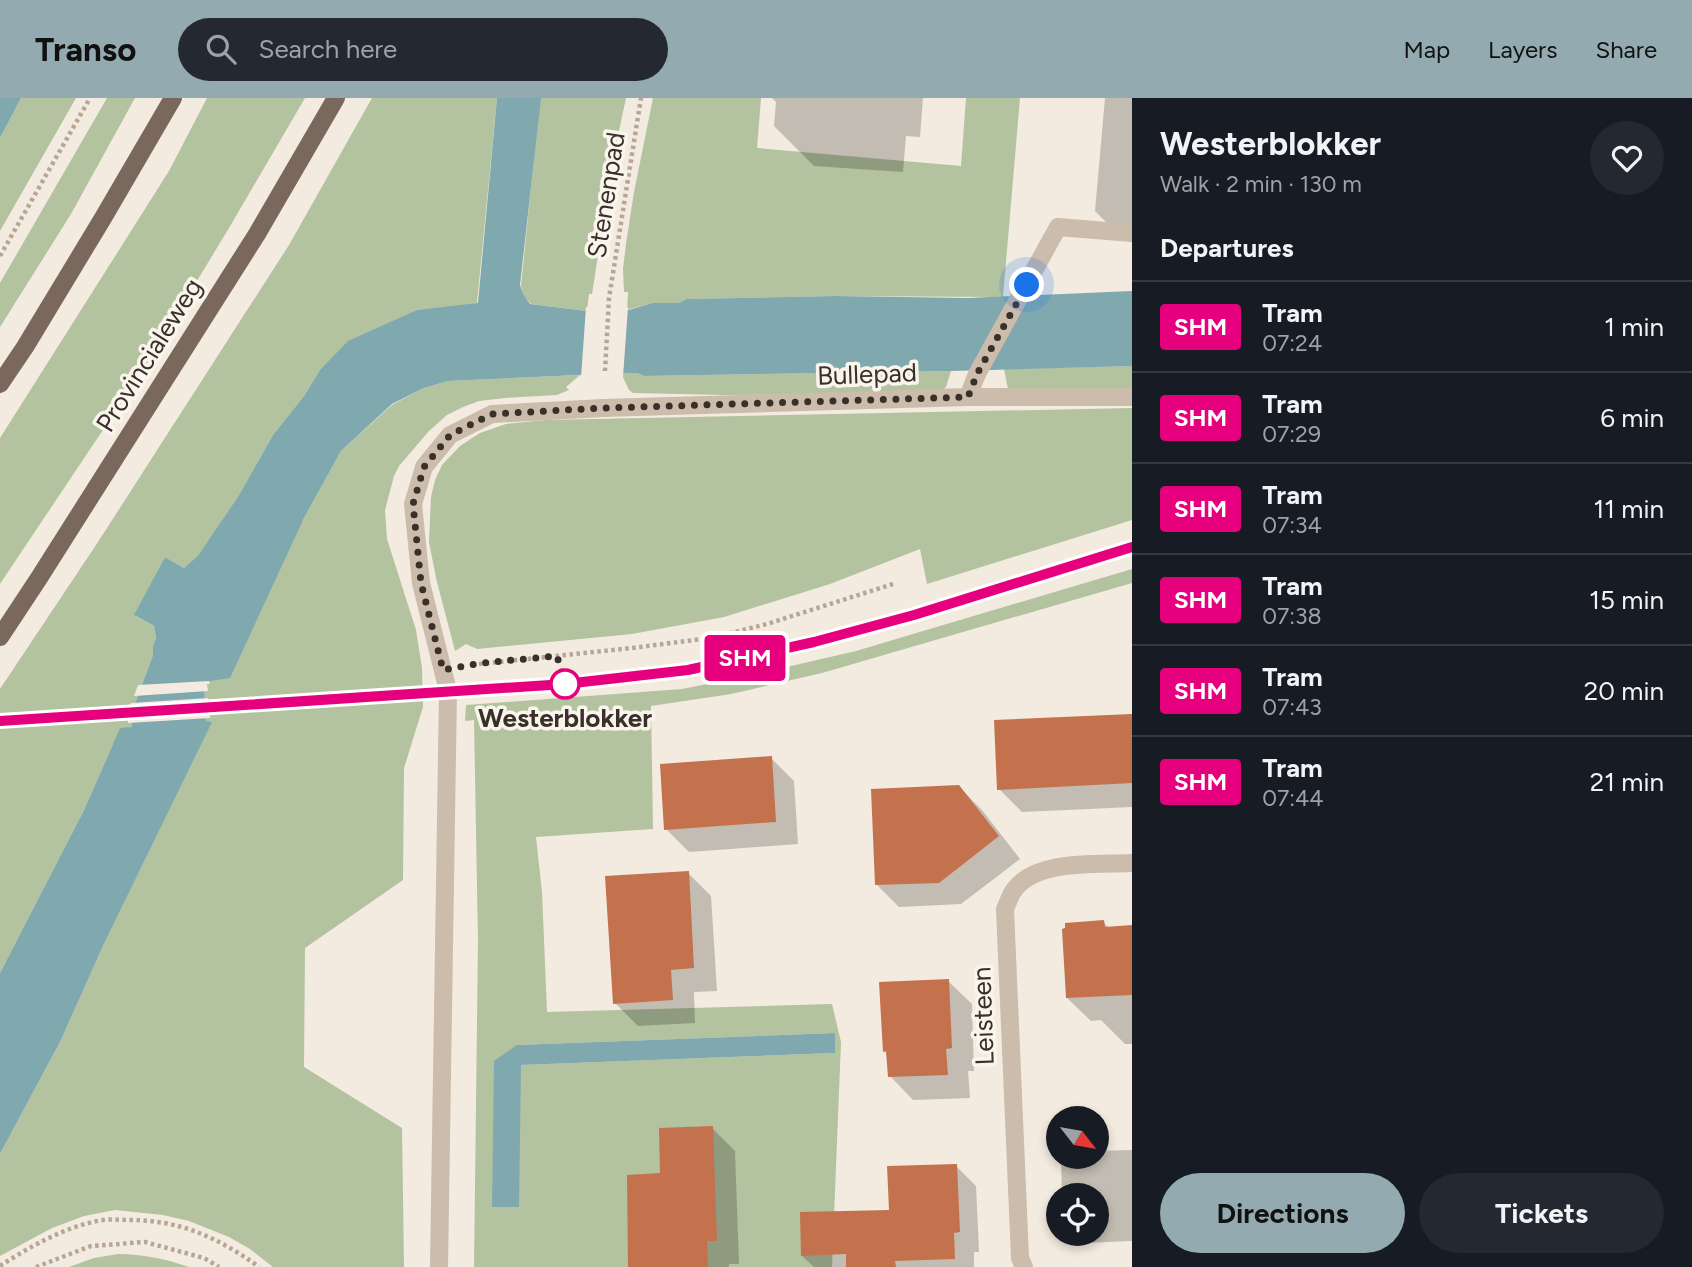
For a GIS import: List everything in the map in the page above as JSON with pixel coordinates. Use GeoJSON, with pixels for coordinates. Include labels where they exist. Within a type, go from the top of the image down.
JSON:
{"type":"FeatureCollection","features":[{"type":"Feature","properties":{"kind":"main road"},"geometry":{"type":"LineString","coordinates":[[0,384],[25,347],[173,98]]}},
{"type":"Feature","properties":{"kind":"main road","name":"Provincialeweg"},"geometry":{"type":"LineString","coordinates":[[0,636],[257,234],[336,98]]}},
{"type":"Feature","properties":{"kind":"street"},"geometry":{"type":"LineString","coordinates":[[968,397],[977,374],[1058,227],[1132,233]]}},
{"type":"Feature","properties":{"kind":"street","name":"Bullepad"},"geometry":{"type":"LineString","coordinates":[[443,670],[421,583],[413,504],[424,467],[450,435],[492,414],[968,397],[1132,397]]}},
{"type":"Feature","properties":{"kind":"street"},"geometry":{"type":"LineString","coordinates":[[439,1267],[449,691],[443,670]]}},
{"type":"Feature","properties":{"kind":"street","name":"Leisteen"},"geometry":{"type":"LineString","coordinates":[[1024,1267],[1020,1258],[1005,909],[1013,890],[1028,876],[1040,871],[1053,867],[1132,863]]}},
{"type":"Feature","properties":{"kind":"path"},"geometry":{"type":"LineString","coordinates":[[0,256],[90,98]]}},
{"type":"Feature","properties":{"kind":"path","name":"Stenenpad"},"geometry":{"type":"LineString","coordinates":[[604,376],[609,298],[641,98]]}},
{"type":"Feature","properties":{"kind":"path"},"geometry":{"type":"LineString","coordinates":[[443,670],[482,663],[710,638],[767,624],[893,584]]}},
{"type":"Feature","properties":{"kind":"path"},"geometry":{"type":"LineString","coordinates":[[0,1266],[56,1235],[83,1225],[105,1220],[140,1220],[189,1229],[210,1237],[232,1248],[259,1267]]}},
{"type":"Feature","properties":{"kind":"path"},"geometry":{"type":"LineString","coordinates":[[36,1267],[91,1246],[145,1242],[204,1258],[219,1267]]}},
{"type":"Feature","properties":{"kind":"green space"},"geometry":{"type":"Polygon","coordinates":[[[21,98],[76,98],[0,231],[0,138],[21,98]]]}},
{"type":"Feature","properties":{"kind":"green space"},"geometry":{"type":"Polygon","coordinates":[[[107,98],[135,98],[71,214],[0,327],[0,283],[107,98]]]}},
{"type":"Feature","properties":{"kind":"green space"},"geometry":{"type":"Polygon","coordinates":[[[207,98],[305,98],[143,370],[0,584],[0,438],[169,171],[207,98]]]}},
{"type":"Feature","properties":{"kind":"green space"},"geometry":{"type":"Polygon","coordinates":[[[372,98],[497,98],[477,303],[417,310],[320,370],[304,396],[273,435],[239,495],[198,557],[184,568],[165,557],[135,616],[154,626],[156,638],[153,655],[136,700],[132,727],[113,744],[84,810],[0,973],[0,689],[289,245],[372,98]]]}},
{"type":"Feature","properties":{"kind":"green space"},"geometry":{"type":"Polygon","coordinates":[[[540,98],[626,98],[587,311],[531,304],[523,295],[521,286],[540,98]]]}},
{"type":"Feature","properties":{"kind":"green space"},"geometry":{"type":"Polygon","coordinates":[[[653,98],[761,98],[757,148],[961,166],[966,98],[1020,98],[1003,297],[688,299],[679,303],[652,303],[627,310],[628,292],[624,292],[623,269],[626,244],[653,98]]]}},
{"type":"Feature","properties":{"kind":"green space"},"geometry":{"type":"Polygon","coordinates":[[[1132,366],[1132,388],[1025,391],[1008,389],[1004,369],[1132,366]]]}},
{"type":"Feature","properties":{"kind":"green space"},"geometry":{"type":"Polygon","coordinates":[[[951,371],[946,387],[939,393],[724,395],[633,393],[621,373],[646,376],[951,371]]]}},
{"type":"Feature","properties":{"kind":"green space"},"geometry":{"type":"Polygon","coordinates":[[[580,375],[566,387],[569,390],[557,395],[479,401],[447,415],[429,431],[399,466],[385,510],[387,539],[416,630],[422,668],[423,707],[404,768],[403,880],[305,948],[304,1067],[402,1128],[404,1267],[273,1267],[229,1237],[189,1221],[163,1215],[115,1210],[84,1216],[52,1228],[0,1256],[0,1154],[61,1040],[103,946],[211,723],[206,722],[204,681],[303,520],[341,451],[392,405],[424,388],[448,381],[580,375]]]}},
{"type":"Feature","properties":{"kind":"green space"},"geometry":{"type":"Polygon","coordinates":[[[1132,408],[1132,520],[927,584],[920,549],[830,584],[724,617],[632,634],[477,649],[466,644],[455,651],[429,542],[431,497],[442,465],[460,446],[480,433],[506,424],[546,420],[1132,408]]]}},
{"type":"Feature","properties":{"kind":"green space"},"geometry":{"type":"Polygon","coordinates":[[[1132,569],[1132,583],[822,673],[731,694],[651,706],[653,829],[536,837],[542,892],[547,1012],[832,1004],[841,1042],[832,1267],[474,1267],[478,941],[474,720],[465,721],[466,705],[682,689],[856,651],[1132,569]],[[834,1033],[517,1045],[521,1065],[835,1053],[834,1033]]]}},
{"type":"Feature","properties":{"kind":"green space"},"geometry":{"type":"Polygon","coordinates":[[[118,1254],[154,1258],[189,1267],[69,1267],[94,1258],[118,1254]]]}},
{"type":"Feature","properties":{"kind":"water"},"geometry":{"type":"Polygon","coordinates":[[[0,98],[21,98],[0,138],[0,98]]]}},
{"type":"Feature","properties":{"kind":"water"},"geometry":{"type":"Polygon","coordinates":[[[497,98],[541,98],[520,285],[530,304],[587,311],[629,310],[652,303],[679,303],[687,299],[835,296],[968,298],[1132,291],[1132,366],[645,376],[621,373],[448,381],[424,388],[392,404],[341,451],[303,520],[230,678],[204,682],[206,721],[212,722],[103,946],[61,1040],[0,1154],[0,973],[84,810],[120,728],[132,727],[131,710],[153,655],[156,638],[154,626],[134,615],[165,557],[184,568],[198,556],[239,495],[273,435],[304,396],[320,370],[348,341],[417,310],[478,303],[497,98]]]}},
{"type":"Feature","properties":{"kind":"water"},"geometry":{"type":"Polygon","coordinates":[[[835,1033],[835,1053],[521,1065],[519,1207],[492,1207],[494,1061],[517,1045],[835,1033]]]}},
{"type":"Feature","properties":{"kind":"pier"},"geometry":{"type":"Polygon","coordinates":[[[586,307],[628,307],[623,377],[581,378],[586,307]]]}},
{"type":"Feature","properties":{"kind":"pier"},"geometry":{"type":"Polygon","coordinates":[[[209,681],[208,691],[134,696],[138,685],[209,681]]]}},
{"type":"Feature","properties":{"kind":"pier"},"geometry":{"type":"Polygon","coordinates":[[[208,698],[210,718],[128,723],[127,709],[131,703],[208,698]]]}},
{"type":"Feature","properties":{"kind":"building"},"geometry":{"type":"Polygon","coordinates":[[[1132,714],[1132,783],[997,790],[994,720],[1132,714]]]}},
{"type":"Feature","properties":{"kind":"building"},"geometry":{"type":"Polygon","coordinates":[[[772,756],[776,822],[664,830],[660,764],[772,756]]]}},
{"type":"Feature","properties":{"kind":"building"},"geometry":{"type":"Polygon","coordinates":[[[959,785],[999,836],[939,883],[875,885],[871,789],[959,785]]]}},
{"type":"Feature","properties":{"kind":"building"},"geometry":{"type":"Polygon","coordinates":[[[689,871],[694,968],[671,970],[673,1000],[613,1004],[605,876],[689,871]]]}},
{"type":"Feature","properties":{"kind":"building"},"geometry":{"type":"Polygon","coordinates":[[[1104,920],[1105,927],[1132,925],[1132,995],[1066,998],[1062,929],[1065,928],[1065,923],[1104,920]]]}},
{"type":"Feature","properties":{"kind":"building"},"geometry":{"type":"Polygon","coordinates":[[[949,979],[952,1048],[946,1049],[948,1075],[888,1077],[886,1051],[883,1052],[879,982],[949,979]]]}},
{"type":"Feature","properties":{"kind":"building"},"geometry":{"type":"Polygon","coordinates":[[[713,1126],[717,1241],[707,1241],[708,1267],[628,1267],[627,1175],[660,1173],[659,1128],[713,1126]]]}},
{"type":"Feature","properties":{"kind":"building"},"geometry":{"type":"Polygon","coordinates":[[[957,1164],[960,1232],[954,1233],[955,1259],[895,1261],[896,1267],[846,1267],[846,1254],[801,1256],[800,1212],[889,1210],[887,1166],[957,1164]]]}},
{"type":"Feature","properties":{"kind":"railway"},"geometry":{"type":"LineString","coordinates":[[0,721],[565,684],[688,670],[814,643],[1132,547]]}},
{"type":"Feature","properties":{"kind":"tram line","name":"SHM"},"geometry":{"type":"LineString","coordinates":[[0,721],[565,684],[688,670],[814,642],[914,615],[1132,547]]}},
{"type":"Feature","properties":{"kind":"place","name":"Westerblokker"},"geometry":{"type":"Point","coordinates":[565,684]}},
{"type":"Feature","properties":{"kind":"route"},"geometry":{"type":"LineString","coordinates":[[565,684],[557,656],[482,663],[443,670],[421,583],[413,504],[424,467],[450,435],[492,414],[968,397],[977,374],[1027,285]]}}]}
